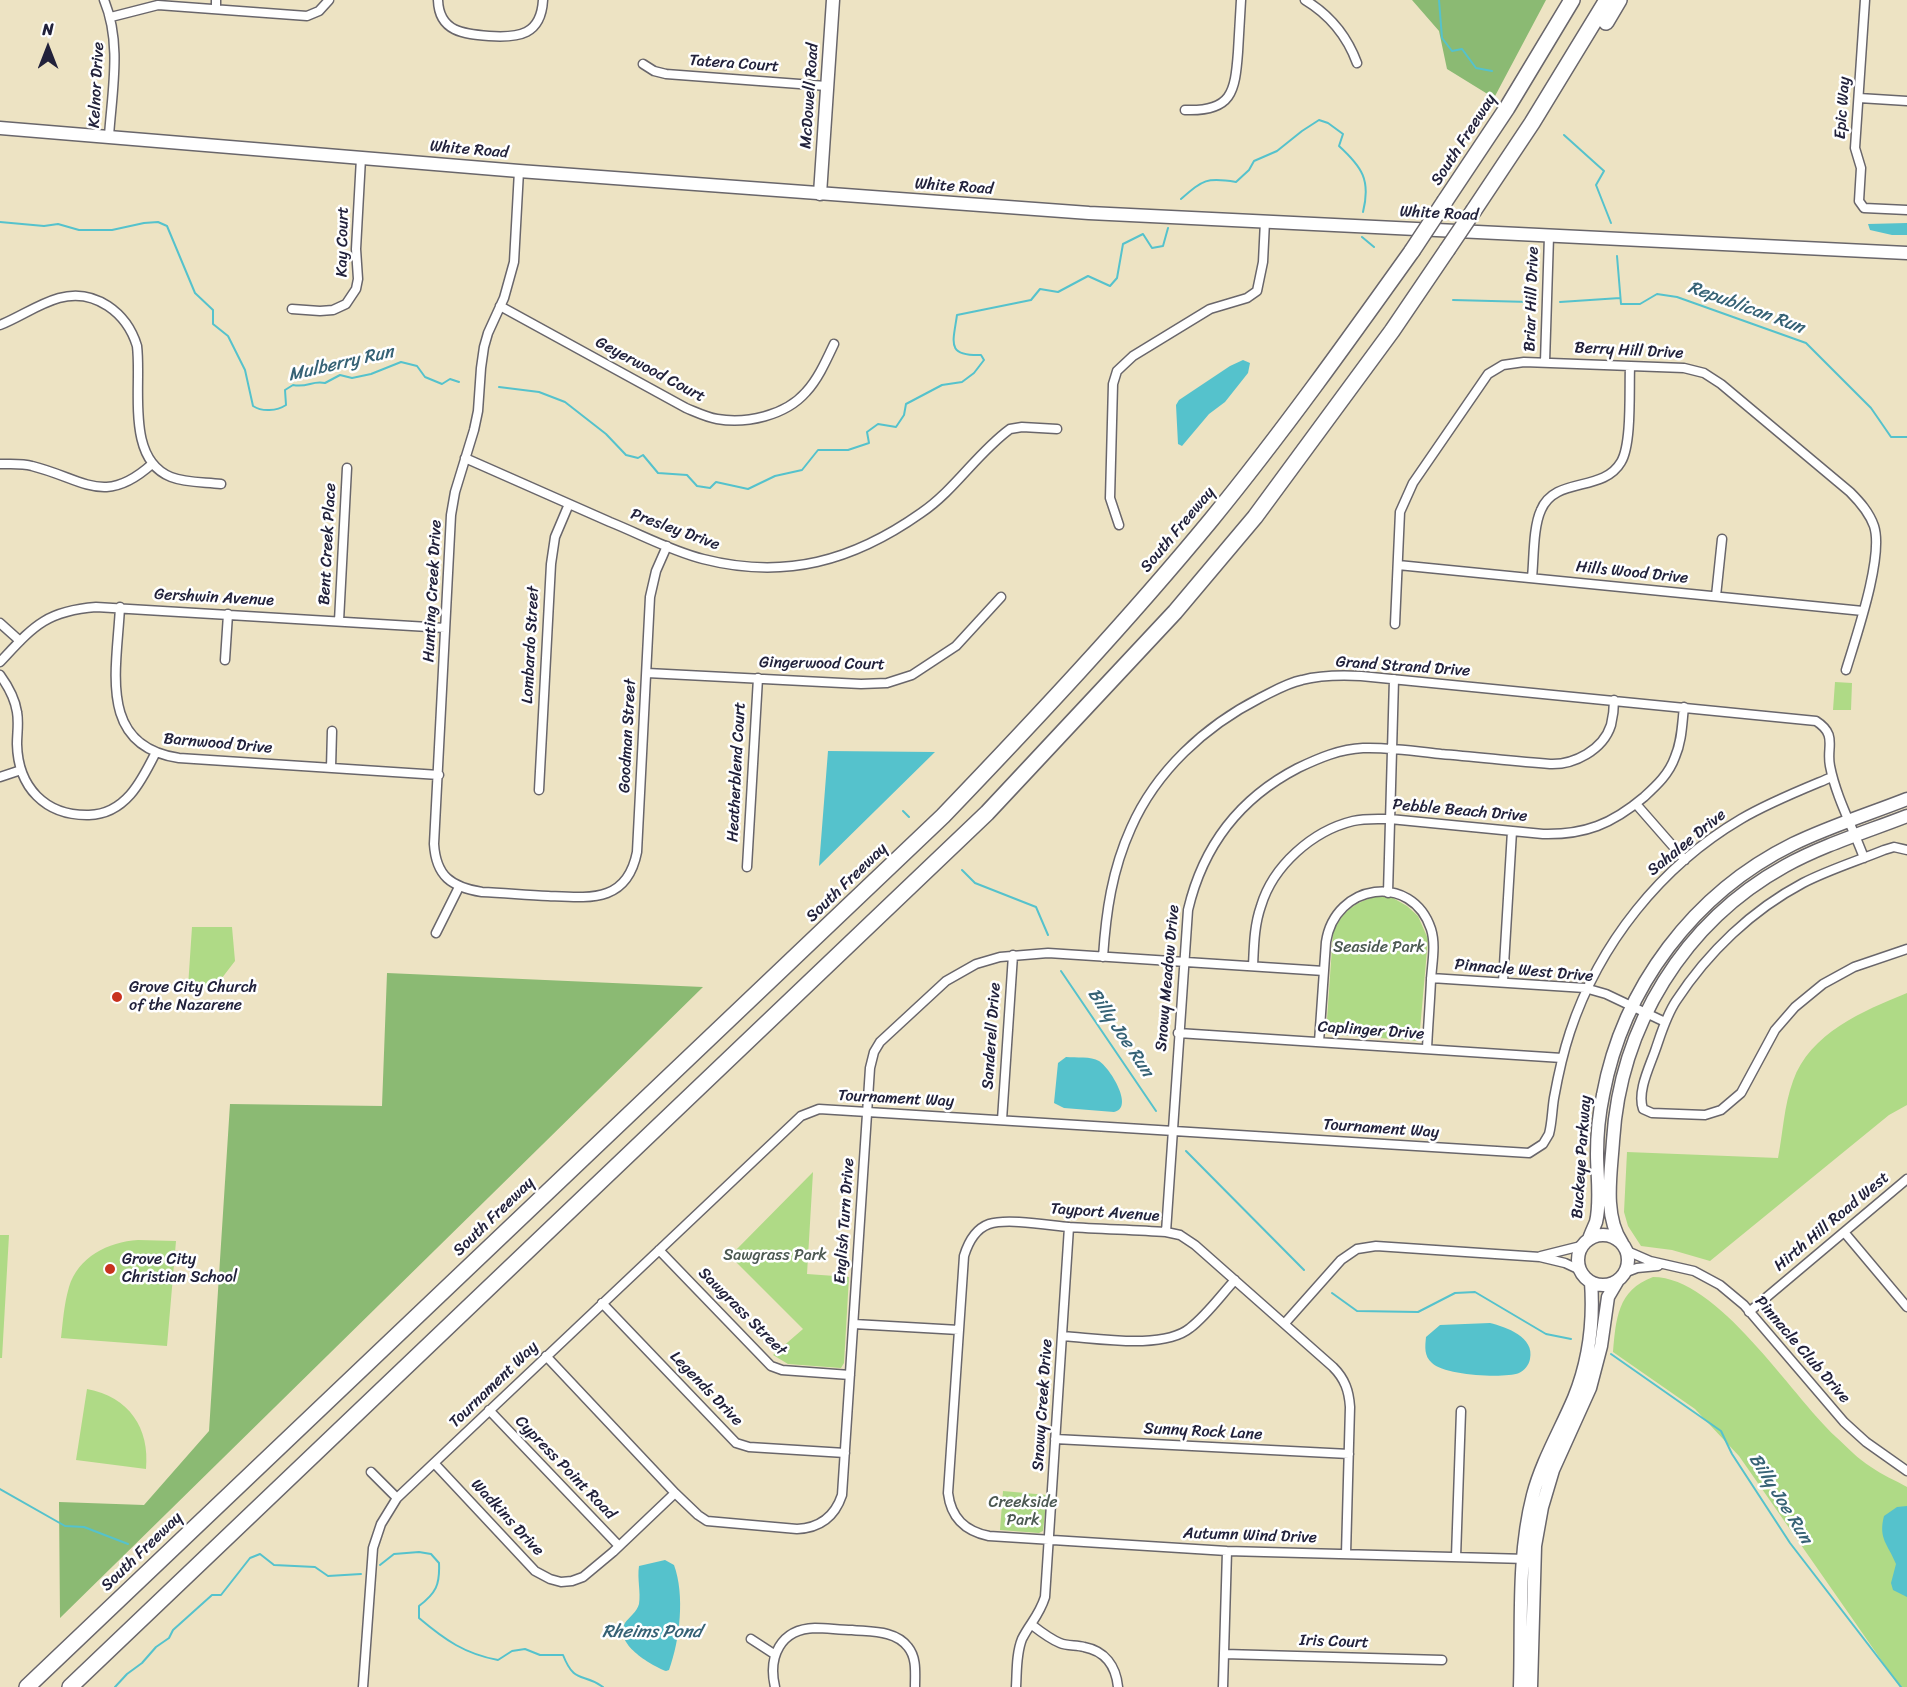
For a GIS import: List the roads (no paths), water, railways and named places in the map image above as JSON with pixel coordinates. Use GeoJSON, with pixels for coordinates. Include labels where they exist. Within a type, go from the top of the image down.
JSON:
{"type":"FeatureCollection","features":[{"type":"Feature","properties":{"kind":"highway","name":"South Freeway"},"geometry":{"type":"LineString","coordinates":[[27,1687],[943,816],[1052,703],[1204,528],[1313,390],[1412,251],[1507,108],[1572,0]]}},
{"type":"Feature","properties":{"kind":"highway"},"geometry":{"type":"LineString","coordinates":[[70,1687],[987,813],[1167,620],[1255,517],[1392,331],[1474,210],[1570,62],[1607,0]]}},
{"type":"Feature","properties":{"kind":"highway"},"geometry":{"type":"LineString","coordinates":[[1570,62],[1587,49],[1619,0]]}},
{"type":"Feature","properties":{"kind":"street","name":"Kelnor Drive"},"geometry":{"type":"LineString","coordinates":[[104,0],[111,16],[115,43],[109,136]]}},
{"type":"Feature","properties":{"kind":"street"},"geometry":{"type":"LineString","coordinates":[[111,16],[158,5],[216,5],[307,16],[319,11],[329,0]]}},
{"type":"Feature","properties":{"kind":"street"},"geometry":{"type":"LineString","coordinates":[[438,0],[441,15],[451,28],[467,34],[507,37],[525,34],[538,22],[543,0]]}},
{"type":"Feature","properties":{"kind":"street","name":"McDowell Road"},"geometry":{"type":"LineString","coordinates":[[820,194],[833,0]]}},
{"type":"Feature","properties":{"kind":"street"},"geometry":{"type":"LineString","coordinates":[[1185,110],[1216,107],[1229,97],[1236,83],[1241,0]]}},
{"type":"Feature","properties":{"kind":"street"},"geometry":{"type":"LineString","coordinates":[[1305,0],[1327,16],[1350,43],[1357,63]]}},
{"type":"Feature","properties":{"kind":"street","name":"Epic Way"},"geometry":{"type":"LineString","coordinates":[[1865,0],[1855,148],[1861,168],[1858,201],[1864,208],[1907,210]]}},
{"type":"Feature","properties":{"kind":"street","name":"Tatera Court"},"geometry":{"type":"LineString","coordinates":[[643,64],[654,71],[666,74],[826,86]]}},
{"type":"Feature","properties":{"kind":"street"},"geometry":{"type":"LineString","coordinates":[[1859,98],[1907,101]]}},
{"type":"Feature","properties":{"kind":"street","name":"White Road"},"geometry":{"type":"LineString","coordinates":[[0,128],[519,171],[1089,213],[1907,252]]}},
{"type":"Feature","properties":{"kind":"street","name":"Kay Court"},"geometry":{"type":"LineString","coordinates":[[292,309],[333,310],[346,304],[356,289],[361,158]]}},
{"type":"Feature","properties":{"kind":"street","name":"Hunting Creek Drive"},"geometry":{"type":"LineString","coordinates":[[459,887],[445,877],[436,861],[435,844],[452,515],[455,492],[478,411],[484,347],[510,281],[514,262],[519,171]]}},
{"type":"Feature","properties":{"kind":"street"},"geometry":{"type":"LineString","coordinates":[[1119,525],[1110,498],[1113,384],[1117,371],[1121,364],[1210,309],[1247,298],[1257,291],[1263,262],[1265,221]]}},
{"type":"Feature","properties":{"kind":"street","name":"Briar Hill Drive"},"geometry":{"type":"LineString","coordinates":[[1545,362],[1549,236]]}},
{"type":"Feature","properties":{"kind":"street"},"geometry":{"type":"LineString","coordinates":[[0,325],[68,296],[98,300],[123,317],[137,346],[141,440],[147,457],[168,476],[221,484]]}},
{"type":"Feature","properties":{"kind":"street","name":"Geyerwood Court"},"geometry":{"type":"LineString","coordinates":[[500,306],[686,408],[732,421],[750,420],[783,410],[805,393],[822,368],[834,344]]}},
{"type":"Feature","properties":{"kind":"street","name":"Berry Hill Drive"},"geometry":{"type":"LineString","coordinates":[[1395,624],[1400,512],[1413,483],[1488,374],[1503,365],[1524,362],[1684,368],[1704,373],[1721,384],[1867,511],[1874,527],[1876,547],[1863,611],[1846,670]]}},
{"type":"Feature","properties":{"kind":"street"},"geometry":{"type":"LineString","coordinates":[[1532,578],[1538,521],[1543,504],[1558,491],[1593,482],[1610,474],[1623,460],[1627,440],[1630,367]]}},
{"type":"Feature","properties":{"kind":"street","name":"Presley Drive"},"geometry":{"type":"LineString","coordinates":[[465,458],[667,546],[702,558],[756,567],[804,565],[852,553],[880,540],[923,512],[944,494],[1000,436],[1010,429],[1022,427],[1058,429]]}},
{"type":"Feature","properties":{"kind":"street"},"geometry":{"type":"LineString","coordinates":[[0,464],[30,465],[82,484],[102,488],[124,484],[153,464]]}},
{"type":"Feature","properties":{"kind":"street","name":"Bent Creek Place"},"geometry":{"type":"LineString","coordinates":[[339,621],[347,468]]}},
{"type":"Feature","properties":{"kind":"street","name":"Lombardo Street"},"geometry":{"type":"LineString","coordinates":[[539,790],[551,564],[555,537],[569,504]]}},
{"type":"Feature","properties":{"kind":"street"},"geometry":{"type":"LineString","coordinates":[[1716,596],[1722,539]]}},
{"type":"Feature","properties":{"kind":"street","name":"Goodman Street"},"geometry":{"type":"LineString","coordinates":[[459,887],[482,892],[584,898],[601,895],[618,888],[627,880],[635,862],[650,597],[656,572],[667,546]]}},
{"type":"Feature","properties":{"kind":"street","name":"Hills Wood Drive"},"geometry":{"type":"LineString","coordinates":[[1398,565],[1863,611]]}},
{"type":"Feature","properties":{"kind":"street","name":"Gingerwood Court"},"geometry":{"type":"LineString","coordinates":[[647,673],[861,684],[887,683],[912,675],[956,646],[1001,597]]}},
{"type":"Feature","properties":{"kind":"street","name":"Gershwin Avenue"},"geometry":{"type":"LineString","coordinates":[[0,662],[32,628],[45,619],[60,613],[96,607],[445,628]]}},
{"type":"Feature","properties":{"kind":"street","name":"Barnwood Drive"},"geometry":{"type":"LineString","coordinates":[[120,608],[116,685],[118,713],[133,737],[155,753],[179,758],[439,775]]}},
{"type":"Feature","properties":{"kind":"street"},"geometry":{"type":"LineString","coordinates":[[225,660],[228,614]]}},
{"type":"Feature","properties":{"kind":"street"},"geometry":{"type":"LineString","coordinates":[[0,623],[20,640]]}},
{"type":"Feature","properties":{"kind":"street"},"geometry":{"type":"LineString","coordinates":[[0,675],[14,699],[18,714],[17,744],[21,770],[27,784],[37,797],[50,806],[64,813],[96,814],[111,810],[129,797],[144,777],[155,753]]}},
{"type":"Feature","properties":{"kind":"street","name":"Grand Strand Drive"},"geometry":{"type":"LineString","coordinates":[[1103,957],[1109,896],[1114,872],[1128,834],[1157,783],[1189,747],[1206,732],[1245,706],[1275,690],[1302,680],[1346,675],[1809,719],[1816,721],[1826,729],[1830,740],[1829,760],[1832,777]]}},
{"type":"Feature","properties":{"kind":"street","name":"Heatherblend Court"},"geometry":{"type":"LineString","coordinates":[[747,867],[758,678]]}},
{"type":"Feature","properties":{"kind":"street"},"geometry":{"type":"LineString","coordinates":[[1388,893],[1394,679]]}},
{"type":"Feature","properties":{"kind":"street","name":"Snowy Meadow Drive"},"geometry":{"type":"LineString","coordinates":[[1166,1232],[1185,930],[1192,892],[1212,845],[1232,818],[1257,794],[1272,784],[1315,760],[1351,750],[1392,749],[1550,764],[1566,763],[1589,752],[1606,736],[1612,723],[1614,700]]}},
{"type":"Feature","properties":{"kind":"street","name":"Pebble Beach Drive"},"geometry":{"type":"LineString","coordinates":[[1253,966],[1255,926],[1270,884],[1298,850],[1316,838],[1344,824],[1368,818],[1562,834],[1585,831],[1614,819],[1636,804],[1658,784],[1675,760],[1681,738],[1684,707]]}},
{"type":"Feature","properties":{"kind":"street"},"geometry":{"type":"LineString","coordinates":[[331,768],[332,730]]}},
{"type":"Feature","properties":{"kind":"street"},"geometry":{"type":"LineString","coordinates":[[0,777],[21,770]]}},
{"type":"Feature","properties":{"kind":"street"},"geometry":{"type":"LineString","coordinates":[[1832,777],[1864,858]]}},
{"type":"Feature","properties":{"kind":"street","name":"Sahalee Drive"},"geometry":{"type":"LineString","coordinates":[[1543,1144],[1550,1129],[1562,1058],[1570,1031],[1588,989],[1616,939],[1636,911],[1658,885],[1685,860],[1739,820],[1832,777]]}},
{"type":"Feature","properties":{"kind":"street","name":"Buckeye Parkway"},"geometry":{"type":"LineString","coordinates":[[1585,1242],[1596,1221],[1601,1101],[1611,1059],[1631,1006],[1667,948],[1694,916],[1719,892],[1748,870],[1779,851],[1816,834],[1907,799]]}},
{"type":"Feature","properties":{"kind":"street"},"geometry":{"type":"LineString","coordinates":[[1636,804],[1685,860]]}},
{"type":"Feature","properties":{"kind":"street","name":"Buckeye Parkway"},"geometry":{"type":"LineString","coordinates":[[1624,1247],[1617,1236],[1610,1213],[1616,1114],[1626,1061],[1655,995],[1678,958],[1729,904],[1787,864],[1822,848],[1907,816]]}},
{"type":"Feature","properties":{"kind":"street"},"geometry":{"type":"LineString","coordinates":[[1503,982],[1512,831]]}},
{"type":"Feature","properties":{"kind":"street"},"geometry":{"type":"LineString","coordinates":[[1907,850],[1894,847],[1805,882],[1767,904],[1736,930],[1706,961],[1676,1002],[1665,1022],[1642,1095],[1643,1109],[1652,1113],[1705,1115],[1730,1104],[1741,1093],[1775,1030],[1795,1007],[1823,984],[1854,967],[1907,949]]}},
{"type":"Feature","properties":{"kind":"street"},"geometry":{"type":"LineString","coordinates":[[436,933],[459,887]]}},
{"type":"Feature","properties":{"kind":"street"},"geometry":{"type":"LineString","coordinates":[[1319,1042],[1328,928],[1340,910],[1351,900],[1363,894],[1388,893],[1412,902],[1427,921],[1433,938],[1427,1049]]}},
{"type":"Feature","properties":{"kind":"street","name":"English Turn Drive"},"geometry":{"type":"LineString","coordinates":[[546,1356],[698,1515],[712,1523],[806,1528],[828,1520],[842,1495],[871,1063],[880,1042],[956,974],[976,964],[1012,955],[1048,953],[1324,971]]}},
{"type":"Feature","properties":{"kind":"street","name":"Sanderell Drive"},"geometry":{"type":"LineString","coordinates":[[1002,1120],[1012,955]]}},
{"type":"Feature","properties":{"kind":"street","name":"Pinnacle West Drive"},"geometry":{"type":"LineString","coordinates":[[1431,978],[1588,989],[1606,994],[1665,1022]]}},
{"type":"Feature","properties":{"kind":"street","name":"Caplinger Drive"},"geometry":{"type":"LineString","coordinates":[[1178,1034],[1562,1058]]}},
{"type":"Feature","properties":{"kind":"street","name":"Tournament Way"},"geometry":{"type":"LineString","coordinates":[[363,1687],[373,1548],[381,1524],[397,1498],[801,1116],[819,1109],[1524,1154],[1543,1144]]}},
{"type":"Feature","properties":{"kind":"street","name":"Hirth Hill Road West"},"geometry":{"type":"LineString","coordinates":[[1749,1312],[1907,1179]]}},
{"type":"Feature","properties":{"kind":"street","name":"Tayport Avenue"},"geometry":{"type":"LineString","coordinates":[[966,1527],[955,1517],[948,1493],[964,1256],[967,1244],[982,1228],[1000,1222],[1166,1232],[1180,1235],[1195,1245],[1341,1375],[1346,1385],[1350,1407],[1346,1554]]}},
{"type":"Feature","properties":{"kind":"street","name":"Snowy Creek Drive"},"geometry":{"type":"LineString","coordinates":[[1016,1687],[1017,1661],[1022,1640],[1041,1611],[1045,1597],[1069,1227]]}},
{"type":"Feature","properties":{"kind":"street"},"geometry":{"type":"LineString","coordinates":[[1844,1232],[1907,1307]]}},
{"type":"Feature","properties":{"kind":"street"},"geometry":{"type":"LineString","coordinates":[[1520,1687],[1529,1560],[1545,1493],[1590,1388],[1601,1346],[1608,1297],[1621,1277],[1628,1258],[1624,1247],[1609,1235],[1602,1234],[1540,1257]]}},
{"type":"Feature","properties":{"kind":"street"},"geometry":{"type":"LineString","coordinates":[[1580,1270],[1578,1256],[1585,1242]]}},
{"type":"Feature","properties":{"kind":"street"},"geometry":{"type":"LineString","coordinates":[[1285,1323],[1341,1260],[1357,1249],[1376,1246],[1540,1257],[1565,1263],[1580,1270],[1591,1282],[1602,1285],[1621,1277]]}},
{"type":"Feature","properties":{"kind":"street","name":"Pinnacle Club Drive"},"geometry":{"type":"LineString","coordinates":[[1624,1247],[1642,1258],[1694,1271],[1720,1285],[1749,1312],[1844,1422],[1866,1442],[1907,1471]]}},
{"type":"Feature","properties":{"kind":"street","name":"Sawgrass Street"},"geometry":{"type":"LineString","coordinates":[[659,1250],[771,1366],[782,1370],[850,1375]]}},
{"type":"Feature","properties":{"kind":"street","name":"Pinnacle Club Drive"},"geometry":{"type":"LineString","coordinates":[[1621,1277],[1637,1268],[1664,1265]]}},
{"type":"Feature","properties":{"kind":"street"},"geometry":{"type":"LineString","coordinates":[[1062,1336],[1155,1341],[1173,1338],[1191,1328],[1235,1280]]}},
{"type":"Feature","properties":{"kind":"street"},"geometry":{"type":"LineString","coordinates":[[1531,1687],[1529,1512],[1542,1466],[1574,1397],[1587,1356],[1593,1319],[1591,1282]]}},
{"type":"Feature","properties":{"kind":"street","name":"Legends Drive"},"geometry":{"type":"LineString","coordinates":[[602,1303],[736,1443],[749,1447],[845,1453]]}},
{"type":"Feature","properties":{"kind":"street"},"geometry":{"type":"LineString","coordinates":[[854,1324],[959,1330]]}},
{"type":"Feature","properties":{"kind":"street","name":"Cypress Point Road"},"geometry":{"type":"LineString","coordinates":[[489,1410],[619,1546]]}},
{"type":"Feature","properties":{"kind":"street"},"geometry":{"type":"LineString","coordinates":[[1456,1557],[1461,1411]]}},
{"type":"Feature","properties":{"kind":"street","name":"Sunny Rock Lane"},"geometry":{"type":"LineString","coordinates":[[1055,1439],[1349,1454]]}},
{"type":"Feature","properties":{"kind":"street","name":"Wadkins Drive"},"geometry":{"type":"LineString","coordinates":[[434,1463],[535,1571],[550,1580],[572,1581],[583,1577],[675,1492]]}},
{"type":"Feature","properties":{"kind":"street"},"geometry":{"type":"LineString","coordinates":[[371,1472],[397,1498]]}},
{"type":"Feature","properties":{"kind":"street","name":"Autumn Wind Drive"},"geometry":{"type":"LineString","coordinates":[[966,1527],[989,1536],[1227,1551],[1529,1560]]}},
{"type":"Feature","properties":{"kind":"street"},"geometry":{"type":"LineString","coordinates":[[1223,1687],[1227,1551]]}},
{"type":"Feature","properties":{"kind":"street"},"geometry":{"type":"LineString","coordinates":[[1032,1625],[1062,1644],[1099,1652],[1111,1663],[1116,1673],[1118,1687]]}},
{"type":"Feature","properties":{"kind":"street"},"geometry":{"type":"LineString","coordinates":[[775,1687],[774,1654],[785,1639],[806,1629],[884,1633],[898,1637],[908,1647],[914,1658],[915,1687]]}},
{"type":"Feature","properties":{"kind":"street"},"geometry":{"type":"LineString","coordinates":[[751,1639],[774,1654]]}},
{"type":"Feature","properties":{"kind":"street","name":"Iris Court"},"geometry":{"type":"LineString","coordinates":[[1224,1654],[1442,1660]]}},
{"type":"Feature","properties":{"kind":"water"},"geometry":{"type":"Polygon","coordinates":[[[1907,223],[1907,235],[1892,235],[1870,230],[1868,224],[1907,223]]]}},
{"type":"Feature","properties":{"kind":"water"},"geometry":{"type":"Polygon","coordinates":[[[1243,360],[1250,363],[1248,373],[1225,402],[1209,414],[1182,446],[1178,444],[1176,405],[1179,400],[1230,366],[1243,360]]]}},
{"type":"Feature","properties":{"kind":"water"},"geometry":{"type":"Polygon","coordinates":[[[828,751],[935,752],[819,866],[828,751]]]}},
{"type":"Feature","properties":{"kind":"water"},"geometry":{"type":"Polygon","coordinates":[[[1066,1057],[1092,1058],[1104,1065],[1114,1079],[1121,1096],[1120,1109],[1114,1112],[1064,1108],[1054,1103],[1058,1063],[1066,1057]]]}},
{"type":"Feature","properties":{"kind":"water"},"geometry":{"type":"Polygon","coordinates":[[[1490,1323],[1518,1334],[1528,1345],[1529,1361],[1521,1372],[1500,1376],[1461,1373],[1439,1367],[1432,1363],[1426,1354],[1426,1337],[1440,1325],[1490,1323]]]}},
{"type":"Feature","properties":{"kind":"water"},"geometry":{"type":"Polygon","coordinates":[[[1907,1506],[1907,1597],[1893,1590],[1891,1583],[1896,1564],[1883,1536],[1882,1524],[1884,1516],[1897,1507],[1907,1506]]]}},
{"type":"Feature","properties":{"kind":"water","name":"Rheims Pond"},"geometry":{"type":"Polygon","coordinates":[[[665,1560],[674,1565],[680,1603],[676,1645],[669,1670],[666,1671],[651,1664],[635,1652],[624,1638],[623,1631],[625,1623],[639,1604],[639,1566],[665,1560]]]}},
{"type":"Feature","properties":{"kind":"waterway","name":"Republican Run"},"geometry":{"type":"LineString","coordinates":[[1439,0],[1442,38],[1452,51],[1462,49],[1476,68],[1492,71]]}},
{"type":"Feature","properties":{"kind":"waterway","name":"Mulberry Run"},"geometry":{"type":"LineString","coordinates":[[1181,199],[1200,184],[1211,180],[1236,182],[1249,170],[1254,161],[1277,151],[1319,120],[1328,123],[1343,134],[1339,146],[1354,161],[1363,175],[1366,191],[1363,212]]}},
{"type":"Feature","properties":{"kind":"waterway","name":"Republican Run"},"geometry":{"type":"LineString","coordinates":[[1564,135],[1604,171],[1596,185],[1611,223]]}},
{"type":"Feature","properties":{"kind":"waterway","name":"Mulberry Run"},"geometry":{"type":"LineString","coordinates":[[0,222],[44,226],[58,224],[79,230],[112,230],[158,222],[167,226],[195,293],[213,310],[213,324],[228,336],[245,370],[253,406],[257,408],[270,410],[286,405],[285,390],[293,385],[325,383],[340,375],[352,378],[371,374],[401,362],[417,366],[425,377],[442,384],[450,379],[459,382]]}},
{"type":"Feature","properties":{"kind":"waterway","name":"Mulberry Run"},"geometry":{"type":"LineString","coordinates":[[499,387],[539,392],[565,402],[606,434],[626,455],[638,458],[643,455],[658,473],[687,475],[697,486],[710,488],[716,482],[748,489],[775,476],[802,470],[818,450],[848,450],[869,443],[867,432],[878,424],[896,427],[904,415],[906,404],[942,385],[962,382],[974,373],[984,360],[981,355],[962,353],[954,346],[957,315],[1031,300],[1040,289],[1058,292],[1088,276],[1110,286],[1117,278],[1123,244],[1143,234],[1152,248],[1163,246],[1168,228]]}},
{"type":"Feature","properties":{"kind":"waterway","name":"Mulberry Run"},"geometry":{"type":"LineString","coordinates":[[1362,237],[1374,247]]}},
{"type":"Feature","properties":{"kind":"waterway","name":"Republican Run"},"geometry":{"type":"LineString","coordinates":[[1617,256],[1621,304],[1640,304],[1657,294],[1677,297],[1806,343],[1871,408],[1891,437],[1907,437]]}},
{"type":"Feature","properties":{"kind":"waterway","name":"Mulberry Run"},"geometry":{"type":"LineString","coordinates":[[1560,302],[1620,298]]}},
{"type":"Feature","properties":{"kind":"waterway","name":"Mulberry Run"},"geometry":{"type":"LineString","coordinates":[[1453,300],[1530,302]]}},
{"type":"Feature","properties":{"kind":"waterway","name":"Billy Joe Run"},"geometry":{"type":"LineString","coordinates":[[903,811],[909,817]]}},
{"type":"Feature","properties":{"kind":"waterway","name":"Billy Joe Run"},"geometry":{"type":"LineString","coordinates":[[962,870],[975,883],[1036,907],[1048,935]]}},
{"type":"Feature","properties":{"kind":"waterway","name":"Billy Joe Run"},"geometry":{"type":"LineString","coordinates":[[1061,971],[1156,1111]]}},
{"type":"Feature","properties":{"kind":"waterway","name":"Billy Joe Run"},"geometry":{"type":"LineString","coordinates":[[1186,1151],[1304,1270]]}},
{"type":"Feature","properties":{"kind":"waterway","name":"Billy Joe Run"},"geometry":{"type":"LineString","coordinates":[[1332,1293],[1357,1311],[1418,1312],[1455,1293],[1475,1292],[1546,1334],[1571,1339]]}},
{"type":"Feature","properties":{"kind":"waterway","name":"Billy Joe Run"},"geometry":{"type":"LineString","coordinates":[[1611,1354],[1721,1431],[1732,1454],[1790,1543],[1901,1687]]}},
{"type":"Feature","properties":{"kind":"waterway"},"geometry":{"type":"LineString","coordinates":[[0,1489],[65,1526],[84,1527],[128,1544]]}},
{"type":"Feature","properties":{"kind":"waterway"},"geometry":{"type":"LineString","coordinates":[[380,1565],[394,1554],[419,1552],[431,1554],[439,1563],[439,1577],[436,1588],[419,1606],[419,1618],[438,1633],[465,1650],[498,1660],[512,1651],[525,1649],[540,1655],[563,1655],[571,1671],[603,1687]]}},
{"type":"Feature","properties":{"kind":"waterway"},"geometry":{"type":"LineString","coordinates":[[115,1687],[212,1595],[221,1595],[250,1558],[260,1554],[274,1565],[315,1567],[328,1576],[361,1574]]}},
{"type":"Feature","properties":{"kind":"place","name":"Grove City Church of the Nazarene"},"geometry":{"type":"Point","coordinates":[117,997]}},
{"type":"Feature","properties":{"kind":"place","name":"Grove City Christian School"},"geometry":{"type":"Point","coordinates":[110,1269]}},
{"type":"Feature","properties":{"kind":"park label","name":"Seaside Park"},"geometry":{"type":"Point","coordinates":[1379,948]}},
{"type":"Feature","properties":{"kind":"park label","name":"Sawgrass Park"},"geometry":{"type":"Point","coordinates":[775,1256]}},
{"type":"Feature","properties":{"kind":"park label","name":"Creekside Park"},"geometry":{"type":"Point","coordinates":[1023,1512]}}]}
